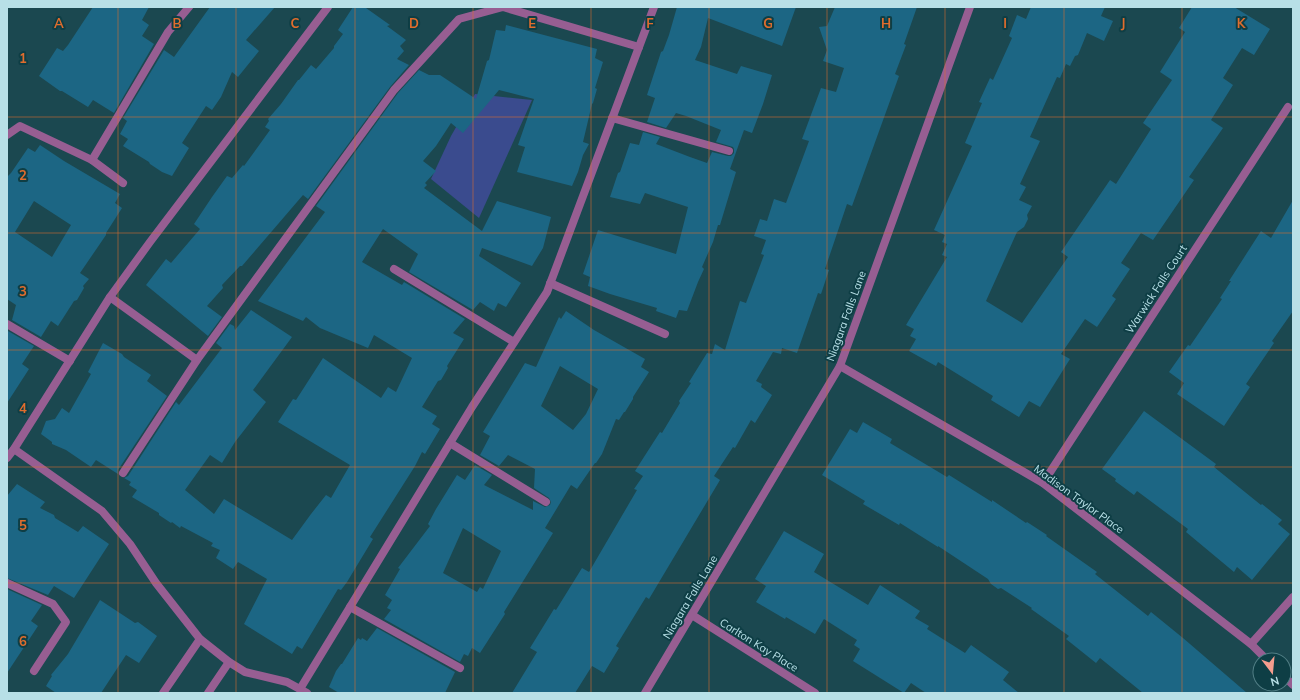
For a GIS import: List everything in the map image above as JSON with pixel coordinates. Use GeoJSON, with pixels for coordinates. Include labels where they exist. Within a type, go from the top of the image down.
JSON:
{"type":"FeatureCollection","features":[{"type":"Feature","properties":{"kind":"street"},"geometry":{"type":"LineString","coordinates":[[92,160],[168,32],[189,7]]}},
{"type":"Feature","properties":{"kind":"street"},"geometry":{"type":"LineString","coordinates":[[7,458],[110,297],[328,7]]}},
{"type":"Feature","properties":{"kind":"street"},"geometry":{"type":"LineString","coordinates":[[123,473],[197,360],[394,90],[459,19],[503,7],[639,47]]}},
{"type":"Feature","properties":{"kind":"street"},"geometry":{"type":"LineString","coordinates":[[14,448],[102,511],[130,544],[156,584],[200,639],[229,662],[245,672],[287,682],[303,691],[350,606],[450,443],[547,292],[654,7]]}},
{"type":"Feature","properties":{"kind":"street","name":"Niagara Falls Lane"},"geometry":{"type":"LineString","coordinates":[[646,693],[840,366],[970,7]]}},
{"type":"Feature","properties":{"kind":"street","name":"Warwick Falls Court"},"geometry":{"type":"LineString","coordinates":[[1043,483],[1288,107]]}},
{"type":"Feature","properties":{"kind":"street"},"geometry":{"type":"LineString","coordinates":[[612,118],[729,151]]}},
{"type":"Feature","properties":{"kind":"street"},"geometry":{"type":"LineString","coordinates":[[7,135],[20,126],[92,160],[123,183]]}},
{"type":"Feature","properties":{"kind":"street"},"geometry":{"type":"LineString","coordinates":[[394,269],[514,342]]}},
{"type":"Feature","properties":{"kind":"street"},"geometry":{"type":"LineString","coordinates":[[550,283],[665,334]]}},
{"type":"Feature","properties":{"kind":"street"},"geometry":{"type":"LineString","coordinates":[[110,297],[197,360]]}},
{"type":"Feature","properties":{"kind":"street"},"geometry":{"type":"LineString","coordinates":[[7,324],[70,361]]}},
{"type":"Feature","properties":{"kind":"street","name":"Madison Taylor Place"},"geometry":{"type":"LineString","coordinates":[[840,366],[1043,483],[1251,644],[1259,652]]}},
{"type":"Feature","properties":{"kind":"street"},"geometry":{"type":"LineString","coordinates":[[450,443],[546,502]]}},
{"type":"Feature","properties":{"kind":"street"},"geometry":{"type":"LineString","coordinates":[[7,583],[53,604],[66,622],[34,671]]}},
{"type":"Feature","properties":{"kind":"street"},"geometry":{"type":"LineString","coordinates":[[1251,644],[1293,596]]}},
{"type":"Feature","properties":{"kind":"street"},"geometry":{"type":"LineString","coordinates":[[350,606],[460,668]]}},
{"type":"Feature","properties":{"kind":"street","name":"Carlton Kay Place"},"geometry":{"type":"LineString","coordinates":[[692,615],[815,693]]}},
{"type":"Feature","properties":{"kind":"street"},"geometry":{"type":"LineString","coordinates":[[163,693],[200,639]]}},
{"type":"Feature","properties":{"kind":"street"},"geometry":{"type":"LineString","coordinates":[[208,693],[229,662]]}},
{"type":"Feature","properties":{"kind":"shaded area"},"geometry":{"type":"Polygon","coordinates":[[[475,94],[532,100],[479,218],[431,179],[451,136],[475,94]]]}},
{"type":"Feature","properties":{"kind":"building"},"geometry":{"type":"Polygon","coordinates":[[[93,7],[149,7],[142,20],[149,25],[142,36],[154,44],[114,113],[93,100],[88,107],[60,91],[39,76],[57,48],[63,51],[68,45],[93,7]]]}},
{"type":"Feature","properties":{"kind":"building"},"geometry":{"type":"Polygon","coordinates":[[[210,7],[275,7],[246,40],[259,51],[238,77],[232,72],[221,97],[212,110],[206,106],[182,143],[189,148],[172,176],[162,172],[123,146],[128,139],[120,134],[127,121],[123,118],[164,50],[174,57],[210,7]]]}},
{"type":"Feature","properties":{"kind":"building"},"geometry":{"type":"Polygon","coordinates":[[[353,7],[366,8],[390,25],[387,26],[406,40],[400,46],[404,51],[397,59],[409,65],[390,87],[308,199],[303,195],[242,266],[240,266],[222,285],[223,288],[207,306],[222,317],[208,336],[146,285],[166,259],[171,263],[200,229],[194,224],[212,197],[227,176],[232,178],[243,165],[244,166],[270,130],[265,127],[269,121],[268,119],[298,80],[311,65],[316,69],[334,48],[343,34],[338,30],[353,7]]]}},
{"type":"Feature","properties":{"kind":"building"},"geometry":{"type":"Polygon","coordinates":[[[677,7],[796,7],[782,46],[708,18],[701,47],[695,60],[737,74],[741,66],[772,75],[752,133],[744,130],[730,169],[736,172],[720,225],[718,225],[713,242],[702,267],[704,269],[687,311],[679,310],[676,318],[656,311],[657,308],[588,286],[590,277],[583,274],[598,230],[676,254],[688,207],[645,193],[640,204],[610,197],[630,143],[639,145],[643,132],[660,137],[656,144],[707,163],[712,152],[728,156],[731,156],[734,153],[733,147],[716,142],[721,130],[686,116],[676,113],[666,128],[647,122],[655,98],[647,95],[661,52],[663,51],[669,35],[677,7]]]}},
{"type":"Feature","properties":{"kind":"building"},"geometry":{"type":"Polygon","coordinates":[[[835,7],[917,7],[904,44],[906,45],[895,74],[899,76],[852,206],[847,204],[825,269],[829,270],[821,294],[818,293],[797,353],[782,348],[781,354],[773,352],[756,381],[762,384],[761,387],[772,395],[755,423],[751,420],[735,448],[733,447],[714,476],[720,480],[649,599],[646,597],[616,646],[619,648],[604,673],[592,666],[575,693],[512,693],[537,652],[530,648],[554,609],[556,610],[582,568],[589,572],[637,490],[634,489],[643,476],[635,471],[660,432],[662,433],[680,403],[679,401],[691,383],[689,382],[707,353],[712,354],[715,344],[725,350],[740,301],[746,303],[764,255],[761,254],[766,240],[754,236],[760,219],[767,221],[774,199],[786,203],[809,141],[802,139],[821,88],[836,92],[844,68],[823,61],[827,50],[819,27],[827,26],[835,7]]]}},
{"type":"Feature","properties":{"kind":"building"},"geometry":{"type":"Polygon","coordinates":[[[1031,7],[1105,7],[1101,16],[1113,21],[1104,41],[1087,33],[1078,55],[1075,56],[1070,66],[1066,64],[1060,78],[1057,77],[1030,137],[1040,141],[1020,184],[1026,187],[1019,200],[1032,206],[1027,215],[1028,219],[1024,227],[1017,232],[986,301],[1022,323],[1068,257],[1061,252],[1110,180],[1116,184],[1151,129],[1143,123],[1172,80],[1160,72],[1185,32],[1179,28],[1192,7],[1234,7],[1270,29],[1254,55],[1242,48],[1223,78],[1233,85],[1211,120],[1223,128],[1189,177],[1194,180],[1153,240],[1141,233],[1121,263],[1130,269],[1112,296],[1116,299],[1097,327],[1085,319],[1061,354],[1070,359],[1040,407],[1029,401],[1019,417],[991,400],[993,396],[938,362],[936,366],[909,351],[916,339],[910,336],[914,329],[906,325],[947,257],[942,255],[947,244],[942,242],[945,235],[934,230],[972,146],[965,143],[982,103],[979,102],[990,78],[993,80],[1012,38],[1009,36],[1017,15],[1026,19],[1031,7]]]}},
{"type":"Feature","properties":{"kind":"building"},"geometry":{"type":"Polygon","coordinates":[[[506,25],[597,49],[595,58],[603,62],[595,88],[597,89],[583,142],[589,144],[583,155],[572,186],[517,172],[525,147],[518,145],[534,99],[499,90],[463,133],[451,123],[436,146],[423,161],[436,171],[425,183],[427,185],[424,188],[482,231],[497,201],[551,217],[543,248],[532,266],[482,248],[479,256],[521,283],[506,307],[498,303],[494,311],[480,302],[473,310],[409,272],[418,254],[383,229],[362,262],[402,285],[404,282],[465,319],[453,333],[464,339],[447,366],[448,368],[441,380],[438,381],[422,407],[437,416],[432,424],[440,429],[425,454],[422,452],[415,466],[370,537],[373,539],[347,582],[341,590],[338,589],[302,649],[297,646],[292,654],[244,624],[267,579],[238,562],[233,569],[216,558],[220,550],[211,546],[213,543],[181,526],[180,528],[172,522],[171,523],[159,515],[159,513],[132,497],[137,490],[129,485],[131,482],[124,478],[128,476],[176,402],[179,405],[222,348],[216,343],[230,324],[234,326],[235,330],[251,310],[292,337],[253,390],[266,402],[235,442],[222,463],[210,455],[185,490],[214,514],[224,499],[292,540],[326,495],[331,498],[350,465],[278,422],[293,399],[296,400],[323,358],[381,398],[388,387],[396,392],[412,358],[374,335],[368,348],[320,328],[306,317],[303,321],[258,301],[325,212],[316,206],[398,93],[419,70],[429,75],[440,75],[476,99],[487,61],[489,60],[496,30],[505,31],[506,25]]]}},
{"type":"Feature","properties":{"kind":"building"},"geometry":{"type":"Polygon","coordinates":[[[40,145],[120,194],[115,203],[122,208],[106,235],[80,273],[89,279],[83,286],[84,288],[77,300],[74,301],[58,326],[51,321],[41,337],[12,320],[16,305],[7,299],[7,177],[28,148],[35,152],[40,145]],[[34,201],[15,232],[52,257],[71,225],[34,201]]]}},
{"type":"Feature","properties":{"kind":"building"},"geometry":{"type":"Polygon","coordinates":[[[1293,200],[1293,311],[1272,341],[1274,343],[1246,384],[1250,387],[1224,426],[1177,394],[1184,383],[1169,372],[1188,345],[1190,346],[1222,299],[1220,298],[1231,281],[1229,281],[1261,231],[1271,238],[1293,200]]]}},
{"type":"Feature","properties":{"kind":"building"},"geometry":{"type":"Polygon","coordinates":[[[566,311],[594,330],[645,359],[641,367],[649,372],[625,412],[619,420],[616,419],[602,454],[596,463],[577,489],[571,485],[545,528],[553,533],[480,653],[472,648],[468,656],[464,654],[460,662],[384,619],[391,610],[387,608],[392,600],[385,595],[400,569],[398,568],[430,526],[428,524],[457,475],[465,480],[475,465],[492,475],[484,485],[533,510],[533,501],[545,507],[550,505],[551,502],[549,498],[534,488],[535,469],[508,455],[499,466],[480,455],[490,436],[483,432],[525,363],[536,367],[559,317],[561,319],[566,311]],[[560,366],[541,406],[573,430],[586,414],[598,389],[560,366]],[[463,528],[443,573],[477,592],[480,587],[483,589],[501,551],[463,528]]]}},
{"type":"Feature","properties":{"kind":"building"},"geometry":{"type":"Polygon","coordinates":[[[8,331],[34,346],[22,364],[29,369],[7,403],[7,336],[8,331]]]}},
{"type":"Feature","properties":{"kind":"building"},"geometry":{"type":"Polygon","coordinates":[[[103,343],[122,354],[124,357],[151,375],[147,381],[167,396],[118,470],[118,474],[96,460],[91,467],[66,450],[52,444],[52,442],[41,434],[46,421],[55,419],[62,408],[69,413],[91,374],[88,372],[103,343]]]}},
{"type":"Feature","properties":{"kind":"building"},"geometry":{"type":"Polygon","coordinates":[[[1144,411],[1216,464],[1214,467],[1282,520],[1278,524],[1290,534],[1252,580],[1237,567],[1234,572],[1186,532],[1188,529],[1137,491],[1134,495],[1102,469],[1144,411]]]}},
{"type":"Feature","properties":{"kind":"building"},"geometry":{"type":"Polygon","coordinates":[[[863,422],[892,439],[890,443],[947,477],[949,475],[992,502],[992,500],[1047,535],[1046,536],[1097,572],[1095,574],[1148,616],[1151,612],[1247,693],[1143,693],[1100,658],[1096,663],[1066,639],[1069,636],[1031,609],[1032,608],[1001,588],[998,589],[991,584],[988,579],[938,546],[900,523],[899,525],[863,504],[865,501],[822,475],[850,429],[857,433],[863,422]]]}},
{"type":"Feature","properties":{"kind":"building"},"geometry":{"type":"Polygon","coordinates":[[[17,484],[45,502],[40,508],[54,515],[55,518],[78,532],[83,526],[109,544],[74,598],[54,586],[48,595],[7,578],[7,496],[17,484]]]}},
{"type":"Feature","properties":{"kind":"building"},"geometry":{"type":"Polygon","coordinates":[[[784,531],[824,554],[814,572],[868,605],[880,585],[920,611],[915,618],[929,626],[927,629],[965,653],[971,645],[1009,672],[1003,680],[1019,693],[926,693],[911,683],[904,693],[853,661],[860,649],[854,645],[857,640],[824,619],[815,634],[756,602],[766,586],[755,579],[784,531]]]}},
{"type":"Feature","properties":{"kind":"building"},"geometry":{"type":"Polygon","coordinates":[[[7,589],[42,605],[31,621],[38,626],[7,673],[7,589]]]}},
{"type":"Feature","properties":{"kind":"building"},"geometry":{"type":"Polygon","coordinates":[[[100,600],[135,623],[138,622],[157,636],[139,663],[126,655],[101,693],[56,693],[46,686],[52,676],[51,675],[68,654],[100,600]]]}},
{"type":"Feature","properties":{"kind":"building"},"geometry":{"type":"Polygon","coordinates":[[[377,628],[455,672],[445,693],[339,693],[329,687],[336,671],[358,638],[361,640],[362,638],[367,641],[377,628]]]}}]}
